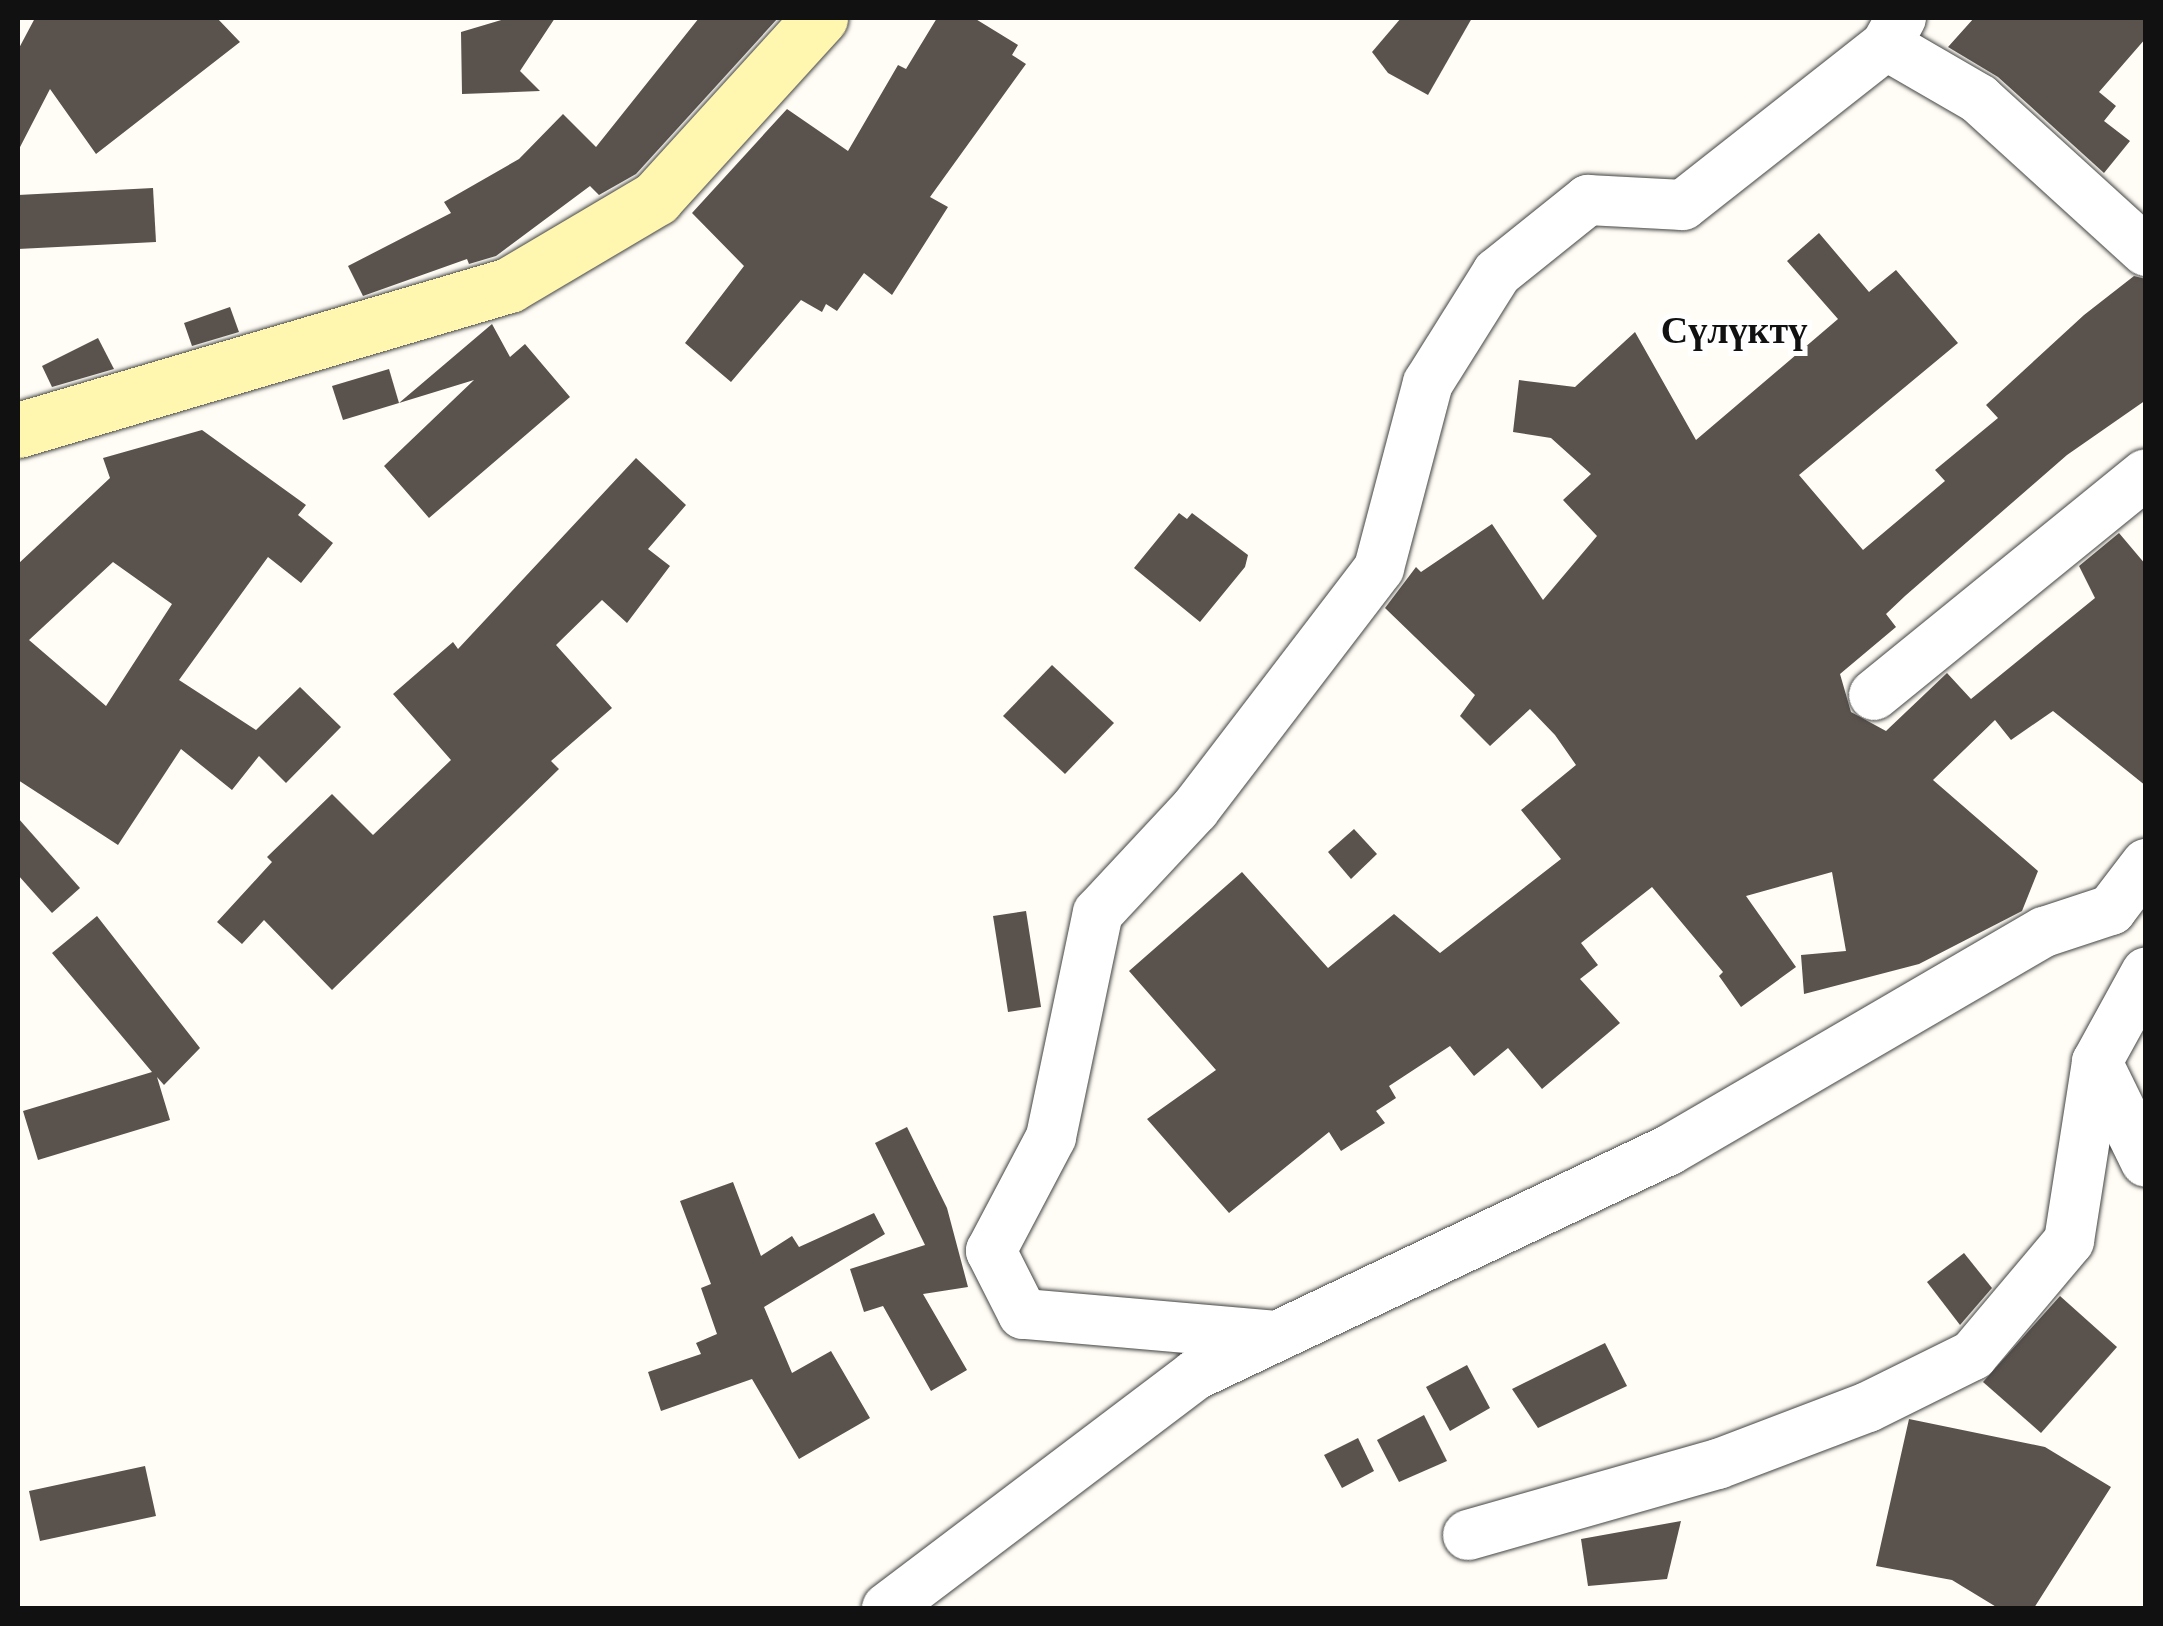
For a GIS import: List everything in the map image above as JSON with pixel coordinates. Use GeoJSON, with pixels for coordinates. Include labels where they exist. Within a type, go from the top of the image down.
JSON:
{"type":"FeatureCollection","features":[{"type":"Feature","properties":{"kind":"street"},"geometry":{"type":"LineString","coordinates":[[18,430],[509,284],[656,198],[820,18]]}},
{"type":"Feature","properties":{"kind":"street"},"geometry":{"type":"LineString","coordinates":[[1277,1336],[1023,1314],[990,1251],[1051,1138],[1098,912],[1195,809],[1380,568],[1428,383],[1497,273],[1588,200],[1683,205],[1893,32],[1979,100],[2146,250]]}},
{"type":"Feature","properties":{"kind":"street"},"geometry":{"type":"LineString","coordinates":[[1874,695],[2146,474]]}},
{"type":"Feature","properties":{"kind":"street"},"geometry":{"type":"LineString","coordinates":[[887,1608],[1195,1375],[1669,1150],[2044,932],[2112,910],[2146,864]]}},
{"type":"Feature","properties":{"kind":"street"},"geometry":{"type":"LineString","coordinates":[[2112,910],[2146,948]]}},
{"type":"Feature","properties":{"kind":"street"},"geometry":{"type":"LineString","coordinates":[[1468,1535],[1718,1464],[1868,1407],[1973,1355],[2069,1240],[2097,1062],[2146,973]]}},
{"type":"Feature","properties":{"kind":"street"},"geometry":{"type":"LineString","coordinates":[[2097,1062],[2146,1162]]}},
{"type":"Feature","properties":{"kind":"building"},"geometry":{"type":"Polygon","coordinates":[[[35,18],[217,18],[240,42],[96,154],[50,89],[18,151],[18,50],[35,18]]]}},
{"type":"Feature","properties":{"kind":"building"},"geometry":{"type":"Polygon","coordinates":[[[508,18],[555,18],[520,71],[540,91],[462,94],[461,32],[508,18]]]}},
{"type":"Feature","properties":{"kind":"building"},"geometry":{"type":"Polygon","coordinates":[[[699,18],[778,18],[636,174],[599,195],[590,186],[496,256],[469,264],[467,259],[363,296],[348,266],[451,213],[444,202],[519,159],[563,114],[596,147],[699,18]]]}},
{"type":"Feature","properties":{"kind":"building"},"geometry":{"type":"Polygon","coordinates":[[[937,18],[974,18],[1018,45],[1012,55],[1026,64],[930,197],[948,207],[892,295],[864,273],[837,311],[826,304],[822,312],[801,300],[731,382],[685,343],[744,266],[692,213],[787,109],[848,151],[898,65],[906,69],[937,18]]]}},
{"type":"Feature","properties":{"kind":"building"},"geometry":{"type":"Polygon","coordinates":[[[1401,18],[1472,18],[1428,95],[1388,73],[1372,52],[1401,18]]]}},
{"type":"Feature","properties":{"kind":"building"},"geometry":{"type":"Polygon","coordinates":[[[1974,18],[2146,18],[2146,38],[2099,92],[2116,106],[2104,121],[2130,141],[2104,173],[1998,77],[1948,47],[1974,18]]]}},
{"type":"Feature","properties":{"kind":"building"},"geometry":{"type":"Polygon","coordinates":[[[153,188],[156,242],[18,249],[18,195],[153,188]]]}},
{"type":"Feature","properties":{"kind":"building"},"geometry":{"type":"Polygon","coordinates":[[[1819,233],[1869,292],[1896,270],[1958,343],[1799,475],[1863,550],[1945,481],[1935,470],[1998,418],[1986,405],[2084,315],[2134,276],[2146,279],[2146,400],[2067,455],[1905,596],[1886,614],[1896,627],[1840,674],[1851,712],[1886,731],[1947,673],[1971,699],[2095,598],[2079,566],[2119,533],[2146,565],[2146,786],[2053,711],[2011,740],[1995,720],[1933,780],[2038,871],[2022,911],[1919,964],[1804,994],[1801,955],[1846,951],[1832,872],[1746,896],[1796,967],[1741,1007],[1719,976],[1723,972],[1652,887],[1581,943],[1598,965],[1580,979],[1620,1023],[1542,1089],[1508,1048],[1474,1076],[1450,1046],[1389,1086],[1396,1098],[1376,1111],[1385,1123],[1341,1151],[1329,1132],[1229,1213],[1147,1119],[1216,1070],[1129,971],[1242,872],[1328,968],[1394,914],[1440,953],[1561,859],[1521,810],[1576,765],[1555,735],[1530,709],[1490,746],[1460,716],[1475,695],[1385,608],[1416,567],[1421,572],[1492,524],[1543,600],[1597,536],[1563,500],[1591,474],[1551,438],[1513,432],[1519,380],[1575,387],[1635,332],[1696,440],[1838,319],[1787,261],[1819,233]]]}},
{"type":"Feature","properties":{"kind":"building"},"geometry":{"type":"Polygon","coordinates":[[[230,307],[239,332],[192,346],[184,323],[230,307]]]}},
{"type":"Feature","properties":{"kind":"building"},"geometry":{"type":"Polygon","coordinates":[[[492,324],[510,357],[525,344],[570,397],[429,518],[384,466],[474,380],[399,403],[492,324]]]}},
{"type":"Feature","properties":{"kind":"building"},"geometry":{"type":"Polygon","coordinates":[[[98,338],[114,369],[52,387],[42,366],[98,338]]]}},
{"type":"Feature","properties":{"kind":"building"},"geometry":{"type":"Polygon","coordinates":[[[389,369],[399,403],[343,420],[332,386],[389,369]]]}},
{"type":"Feature","properties":{"kind":"building"},"geometry":{"type":"Polygon","coordinates":[[[202,430],[306,505],[298,515],[333,543],[301,583],[268,557],[179,680],[256,730],[300,687],[341,727],[286,783],[259,756],[232,790],[181,749],[118,845],[18,780],[18,564],[110,478],[103,458],[202,430]],[[113,562],[29,640],[106,706],[172,604],[113,562]]]}},
{"type":"Feature","properties":{"kind":"building"},"geometry":{"type":"Polygon","coordinates":[[[636,458],[686,505],[648,549],[670,566],[627,623],[602,600],[556,645],[612,708],[551,761],[559,769],[332,990],[264,920],[242,944],[217,922],[272,862],[267,857],[332,794],[373,835],[451,760],[393,694],[453,642],[458,649],[636,458]]]}},
{"type":"Feature","properties":{"kind":"building"},"geometry":{"type":"Polygon","coordinates":[[[1179,513],[1187,519],[1192,513],[1248,555],[1245,567],[1200,622],[1134,568],[1179,513]]]}},
{"type":"Feature","properties":{"kind":"building"},"geometry":{"type":"Polygon","coordinates":[[[1052,665],[1114,723],[1065,774],[1003,716],[1052,665]]]}},
{"type":"Feature","properties":{"kind":"building"},"geometry":{"type":"Polygon","coordinates":[[[18,818],[80,888],[52,913],[18,875],[18,818]]]}},
{"type":"Feature","properties":{"kind":"building"},"geometry":{"type":"Polygon","coordinates":[[[1354,829],[1377,854],[1351,879],[1328,852],[1354,829]]]}},
{"type":"Feature","properties":{"kind":"building"},"geometry":{"type":"Polygon","coordinates":[[[1026,911],[1041,1007],[1008,1012],[993,916],[1026,911]]]}},
{"type":"Feature","properties":{"kind":"building"},"geometry":{"type":"Polygon","coordinates":[[[97,916],[200,1048],[164,1085],[157,1077],[170,1120],[38,1160],[23,1111],[152,1072],[52,953],[97,916]]]}},
{"type":"Feature","properties":{"kind":"building"},"geometry":{"type":"Polygon","coordinates":[[[907,1127],[947,1208],[968,1287],[923,1294],[967,1370],[931,1391],[883,1306],[864,1312],[850,1269],[925,1245],[875,1143],[907,1127]]]}},
{"type":"Feature","properties":{"kind":"building"},"geometry":{"type":"Polygon","coordinates":[[[733,1182],[761,1256],[792,1236],[799,1247],[874,1213],[885,1234],[764,1307],[792,1373],[831,1351],[870,1418],[799,1459],[752,1379],[661,1411],[648,1372],[701,1354],[696,1343],[717,1334],[701,1288],[711,1284],[680,1201],[733,1182]]]}},
{"type":"Feature","properties":{"kind":"building"},"geometry":{"type":"Polygon","coordinates":[[[1964,1253],[1992,1288],[1960,1325],[1927,1282],[1964,1253]]]}},
{"type":"Feature","properties":{"kind":"building"},"geometry":{"type":"Polygon","coordinates":[[[2060,1296],[2117,1347],[2041,1433],[1983,1382],[2060,1296]]]}},
{"type":"Feature","properties":{"kind":"building"},"geometry":{"type":"Polygon","coordinates":[[[1605,1343],[1627,1386],[1538,1428],[1512,1389],[1605,1343]]]}},
{"type":"Feature","properties":{"kind":"building"},"geometry":{"type":"Polygon","coordinates":[[[1467,1365],[1490,1408],[1450,1431],[1426,1387],[1467,1365]]]}},
{"type":"Feature","properties":{"kind":"building"},"geometry":{"type":"Polygon","coordinates":[[[1424,1415],[1447,1461],[1399,1482],[1377,1440],[1424,1415]]]}},
{"type":"Feature","properties":{"kind":"building"},"geometry":{"type":"Polygon","coordinates":[[[1909,1419],[2045,1447],[2111,1487],[2034,1608],[1998,1608],[1952,1580],[1876,1566],[1909,1419]]]}},
{"type":"Feature","properties":{"kind":"building"},"geometry":{"type":"Polygon","coordinates":[[[1358,1438],[1374,1471],[1342,1488],[1324,1455],[1358,1438]]]}},
{"type":"Feature","properties":{"kind":"building"},"geometry":{"type":"Polygon","coordinates":[[[145,1466],[156,1516],[40,1541],[29,1491],[145,1466]]]}},
{"type":"Feature","properties":{"kind":"building"},"geometry":{"type":"Polygon","coordinates":[[[1681,1521],[1667,1579],[1588,1586],[1581,1539],[1681,1521]]]}},
{"type":"Feature","properties":{"kind":"district","name":"Сүлүктү"},"geometry":{"type":"Point","coordinates":[1734,331]}}]}
